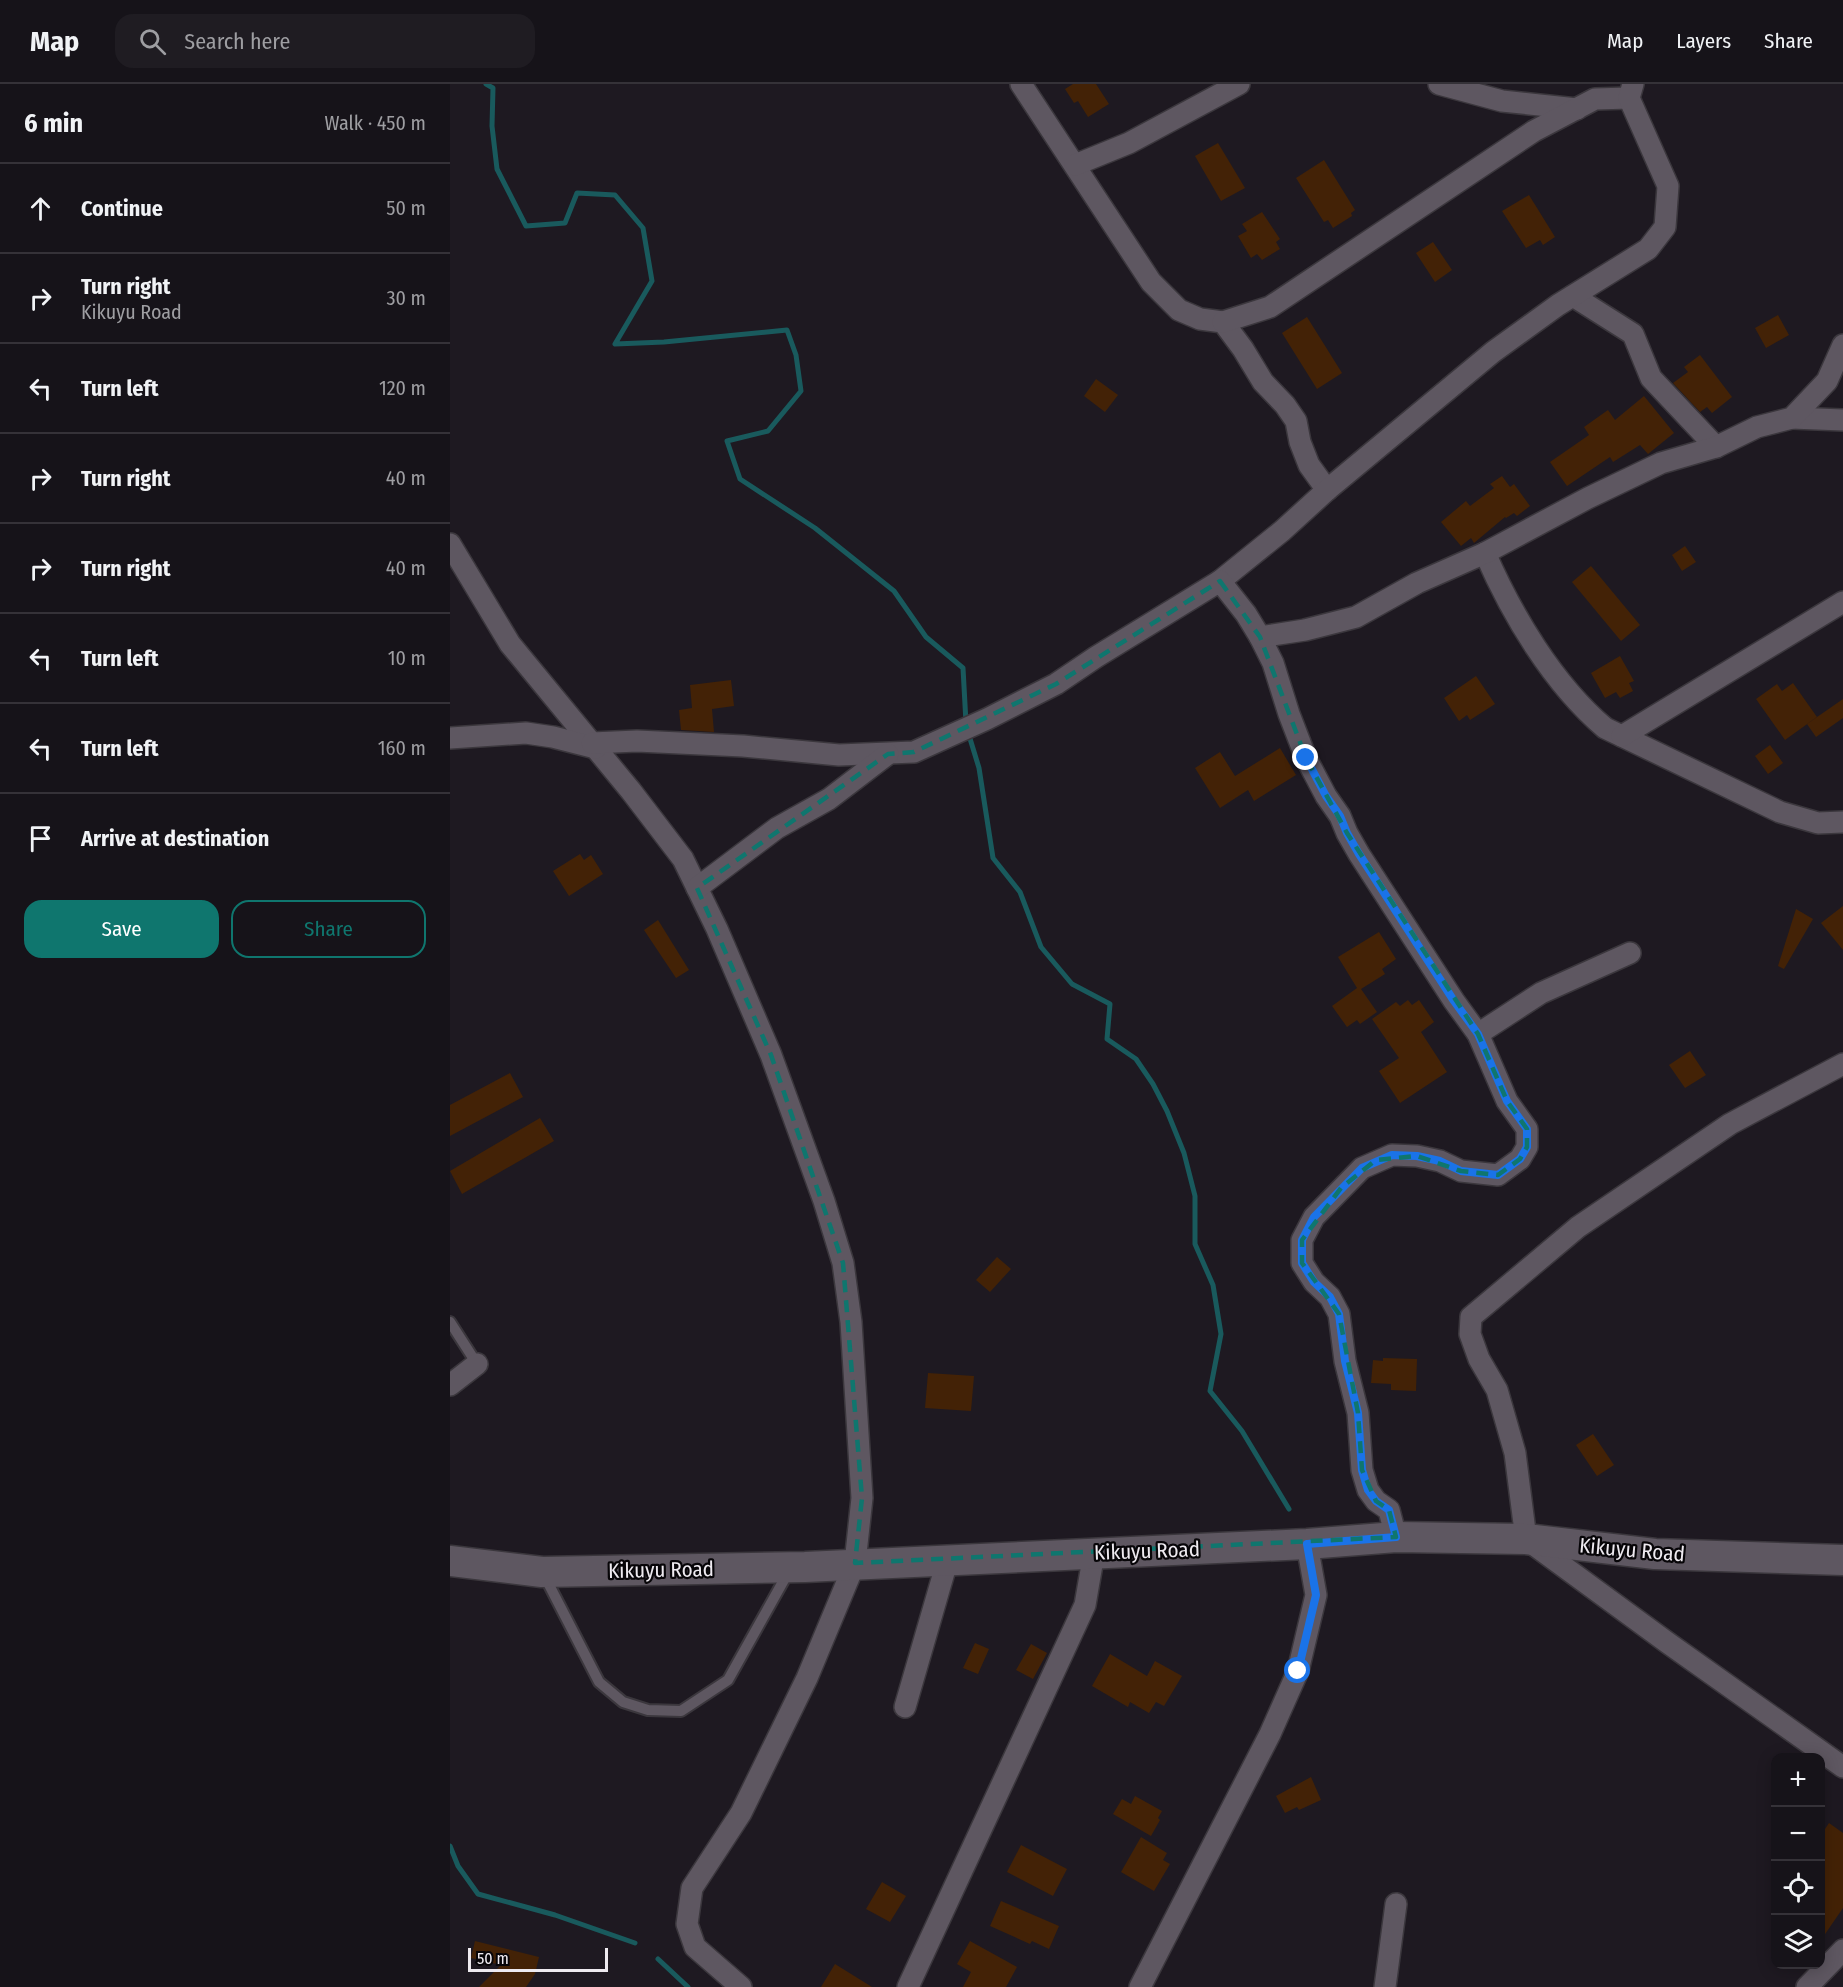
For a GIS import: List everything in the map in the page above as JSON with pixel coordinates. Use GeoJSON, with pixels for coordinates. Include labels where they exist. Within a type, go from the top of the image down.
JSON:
{"type":"FeatureCollection","features":[{"type":"Feature","properties":{"kind":"main road","name":"Kikuyu Road"},"geometry":{"type":"LineString","coordinates":[[450,1561],[542,1572],[792,1567],[855,1563],[947,1562],[1307,1544],[1396,1537],[1526,1539],[1655,1554],[1843,1560]]}},
{"type":"Feature","properties":{"kind":"street"},"geometry":{"type":"LineString","coordinates":[[450,738],[526,733],[594,745],[637,741],[742,746],[839,755],[914,752],[1056,684],[1220,581],[1493,352],[1573,296],[1648,249],[1665,227],[1668,186],[1631,91],[1595,99],[1534,131],[1270,307],[1223,322],[1200,319],[1179,310],[1151,282],[1021,84]]}},
{"type":"Feature","properties":{"kind":"street"},"geometry":{"type":"LineString","coordinates":[[1075,165],[1129,143],[1239,84]]}},
{"type":"Feature","properties":{"kind":"street"},"geometry":{"type":"LineString","coordinates":[[1439,84],[1502,101],[1577,109]]}},
{"type":"Feature","properties":{"kind":"street"},"geometry":{"type":"LineString","coordinates":[[1573,296],[1633,334],[1651,378],[1716,447]]}},
{"type":"Feature","properties":{"kind":"street"},"geometry":{"type":"LineString","coordinates":[[1223,322],[1244,349],[1263,382],[1285,405],[1296,421],[1300,442],[1309,465],[1327,490]]}},
{"type":"Feature","properties":{"kind":"street"},"geometry":{"type":"LineString","coordinates":[[1792,418],[1827,381],[1843,345]]}},
{"type":"Feature","properties":{"kind":"street"},"geometry":{"type":"LineString","coordinates":[[1260,637],[1305,630],[1356,617],[1417,584],[1485,553],[1588,498],[1661,463],[1716,447],[1757,427],[1792,418],[1843,420]]}},
{"type":"Feature","properties":{"kind":"street"},"geometry":{"type":"LineString","coordinates":[[450,544],[510,644],[594,745],[683,859],[717,929],[771,1055],[824,1202],[843,1263],[851,1322],[862,1498],[855,1563],[807,1677],[741,1813],[692,1888],[687,1924],[695,1947],[741,1987]]}},
{"type":"Feature","properties":{"kind":"street"},"geometry":{"type":"LineString","coordinates":[[1485,553],[1501,591],[1551,670],[1583,709],[1605,728],[1780,812],[1818,823],[1843,822]]}},
{"type":"Feature","properties":{"kind":"street"},"geometry":{"type":"LineString","coordinates":[[1220,581],[1246,614],[1273,663],[1288,714],[1306,758],[1326,796],[1454,1001],[1478,1034],[1507,1101],[1527,1129],[1527,1147],[1520,1159],[1498,1175],[1461,1171],[1440,1161],[1417,1156],[1392,1155],[1376,1160],[1362,1168],[1314,1217],[1302,1240],[1302,1263],[1314,1282],[1330,1297],[1339,1314],[1345,1361],[1358,1413],[1362,1470],[1368,1490],[1376,1501],[1389,1510],[1396,1537]]}},
{"type":"Feature","properties":{"kind":"street"},"geometry":{"type":"LineString","coordinates":[[1622,736],[1843,602]]}},
{"type":"Feature","properties":{"kind":"street"},"geometry":{"type":"LineString","coordinates":[[697,888],[777,828],[829,799],[888,753]]}},
{"type":"Feature","properties":{"kind":"street"},"geometry":{"type":"LineString","coordinates":[[1478,1034],[1541,993],[1630,953]]}},
{"type":"Feature","properties":{"kind":"street"},"geometry":{"type":"LineString","coordinates":[[1843,1064],[1730,1124],[1578,1227],[1471,1317],[1470,1334],[1479,1359],[1497,1390],[1515,1453],[1526,1539],[1843,1767]]}},
{"type":"Feature","properties":{"kind":"street"},"geometry":{"type":"LineString","coordinates":[[450,1385],[477,1364]]}},
{"type":"Feature","properties":{"kind":"street"},"geometry":{"type":"LineString","coordinates":[[1140,1987],[1270,1734],[1298,1671],[1316,1595],[1307,1544]]}},
{"type":"Feature","properties":{"kind":"street"},"geometry":{"type":"LineString","coordinates":[[908,1987],[1085,1605],[1094,1553]]}},
{"type":"Feature","properties":{"kind":"street"},"geometry":{"type":"LineString","coordinates":[[905,1707],[947,1562]]}},
{"type":"Feature","properties":{"kind":"street"},"geometry":{"type":"LineString","coordinates":[[1385,1987],[1396,1904]]}},
{"type":"Feature","properties":{"kind":"street"},"geometry":{"type":"LineString","coordinates":[[1807,1987],[1843,1950]]}},
{"type":"Feature","properties":{"kind":"lane"},"geometry":{"type":"LineString","coordinates":[[450,1322],[477,1364]]}},
{"type":"Feature","properties":{"kind":"lane"},"geometry":{"type":"LineString","coordinates":[[542,1572],[599,1682],[623,1702],[648,1710],[681,1711],[728,1680],[792,1567]]}},
{"type":"Feature","properties":{"kind":"highlighted area"},"geometry":{"type":"Polygon","coordinates":[[[1220,581],[1260,637],[1306,758],[1347,833],[1478,1034],[1507,1101],[1527,1129],[1527,1147],[1520,1159],[1498,1175],[1461,1171],[1417,1156],[1376,1160],[1341,1188],[1302,1240],[1302,1263],[1339,1314],[1358,1413],[1362,1470],[1376,1501],[1389,1510],[1396,1537],[855,1563],[862,1498],[843,1263],[771,1055],[697,888],[888,754],[914,752],[1056,684],[1220,581]]]}},
{"type":"Feature","properties":{"kind":"building"},"geometry":{"type":"Polygon","coordinates":[[[1073,84],[1096,84],[1109,104],[1088,117],[1078,101],[1074,103],[1065,89],[1073,84]]]}},
{"type":"Feature","properties":{"kind":"building"},"geometry":{"type":"Polygon","coordinates":[[[1218,143],[1245,188],[1221,201],[1195,156],[1218,143]]]}},
{"type":"Feature","properties":{"kind":"building"},"geometry":{"type":"Polygon","coordinates":[[[1324,160],[1355,210],[1351,213],[1352,216],[1333,228],[1328,220],[1324,222],[1296,178],[1324,160]]]}},
{"type":"Feature","properties":{"kind":"building"},"geometry":{"type":"Polygon","coordinates":[[[1529,195],[1555,237],[1543,245],[1540,240],[1526,248],[1502,211],[1529,195]]]}},
{"type":"Feature","properties":{"kind":"building"},"geometry":{"type":"Polygon","coordinates":[[[1262,212],[1280,239],[1276,242],[1280,249],[1262,260],[1257,254],[1251,258],[1238,236],[1247,231],[1242,224],[1262,212]]]}},
{"type":"Feature","properties":{"kind":"building"},"geometry":{"type":"Polygon","coordinates":[[[1433,242],[1452,270],[1435,282],[1416,253],[1433,242]]]}},
{"type":"Feature","properties":{"kind":"building"},"geometry":{"type":"Polygon","coordinates":[[[1778,315],[1789,335],[1766,348],[1755,328],[1778,315]]]}},
{"type":"Feature","properties":{"kind":"building"},"geometry":{"type":"Polygon","coordinates":[[[1307,317],[1342,373],[1317,389],[1282,333],[1307,317]]]}},
{"type":"Feature","properties":{"kind":"building"},"geometry":{"type":"Polygon","coordinates":[[[1700,355],[1732,397],[1712,413],[1707,407],[1700,412],[1673,383],[1688,372],[1684,367],[1700,355]]]}},
{"type":"Feature","properties":{"kind":"building"},"geometry":{"type":"Polygon","coordinates":[[[1096,379],[1118,395],[1105,412],[1084,396],[1096,379]]]}},
{"type":"Feature","properties":{"kind":"building"},"geometry":{"type":"Polygon","coordinates":[[[1644,396],[1674,433],[1648,454],[1640,445],[1613,462],[1610,457],[1567,486],[1550,462],[1589,435],[1584,427],[1608,410],[1615,420],[1644,396]]]}},
{"type":"Feature","properties":{"kind":"building"},"geometry":{"type":"Polygon","coordinates":[[[1502,476],[1510,487],[1514,484],[1530,506],[1517,516],[1514,513],[1505,517],[1474,543],[1471,538],[1461,546],[1441,522],[1466,501],[1470,506],[1494,488],[1490,484],[1502,476]]]}},
{"type":"Feature","properties":{"kind":"building"},"geometry":{"type":"Polygon","coordinates":[[[1685,546],[1696,562],[1682,571],[1672,555],[1685,546]]]}},
{"type":"Feature","properties":{"kind":"building"},"geometry":{"type":"Polygon","coordinates":[[[1591,566],[1640,625],[1621,641],[1572,582],[1591,566]]]}},
{"type":"Feature","properties":{"kind":"building"},"geometry":{"type":"Polygon","coordinates":[[[1620,656],[1634,681],[1629,683],[1633,691],[1620,698],[1616,692],[1605,698],[1591,673],[1620,656]]]}},
{"type":"Feature","properties":{"kind":"building"},"geometry":{"type":"Polygon","coordinates":[[[1476,676],[1495,704],[1470,720],[1467,715],[1459,721],[1444,698],[1476,676]]]}},
{"type":"Feature","properties":{"kind":"building"},"geometry":{"type":"Polygon","coordinates":[[[731,680],[734,706],[712,709],[714,732],[681,730],[679,710],[692,708],[690,685],[731,680]]]}},
{"type":"Feature","properties":{"kind":"building"},"geometry":{"type":"Polygon","coordinates":[[[1793,683],[1817,717],[1785,740],[1756,699],[1777,684],[1782,691],[1793,683]]]}},
{"type":"Feature","properties":{"kind":"building"},"geometry":{"type":"Polygon","coordinates":[[[1843,699],[1843,718],[1816,737],[1807,724],[1843,699]]]}},
{"type":"Feature","properties":{"kind":"building"},"geometry":{"type":"Polygon","coordinates":[[[1770,745],[1783,763],[1768,774],[1755,756],[1770,745]]]}},
{"type":"Feature","properties":{"kind":"building"},"geometry":{"type":"Polygon","coordinates":[[[1280,748],[1296,775],[1254,801],[1248,790],[1220,808],[1195,768],[1220,752],[1235,776],[1280,748]]]}},
{"type":"Feature","properties":{"kind":"building"},"geometry":{"type":"Polygon","coordinates":[[[580,854],[584,860],[591,855],[603,874],[569,896],[553,871],[580,854]]]}},
{"type":"Feature","properties":{"kind":"building"},"geometry":{"type":"Polygon","coordinates":[[[1843,906],[1843,950],[1821,923],[1843,906]]]}},
{"type":"Feature","properties":{"kind":"building"},"geometry":{"type":"Polygon","coordinates":[[[1796,909],[1813,919],[1784,969],[1778,966],[1796,909]]]}},
{"type":"Feature","properties":{"kind":"building"},"geometry":{"type":"Polygon","coordinates":[[[658,920],[689,970],[676,978],[644,930],[658,920]]]}},
{"type":"Feature","properties":{"kind":"building"},"geometry":{"type":"Polygon","coordinates":[[[1379,932],[1396,959],[1382,969],[1385,974],[1361,989],[1377,1012],[1360,1024],[1357,1020],[1347,1027],[1332,1006],[1357,988],[1338,957],[1379,932]]]}},
{"type":"Feature","properties":{"kind":"building"},"geometry":{"type":"Polygon","coordinates":[[[1408,1000],[1412,1005],[1419,1000],[1434,1022],[1421,1032],[1447,1072],[1400,1103],[1379,1071],[1399,1058],[1372,1019],[1396,1002],[1400,1006],[1408,1000]]]}},
{"type":"Feature","properties":{"kind":"building"},"geometry":{"type":"Polygon","coordinates":[[[1690,1051],[1706,1075],[1685,1088],[1669,1065],[1690,1051]]]}},
{"type":"Feature","properties":{"kind":"building"},"geometry":{"type":"Polygon","coordinates":[[[510,1073],[523,1097],[450,1136],[450,1105],[510,1073]]]}},
{"type":"Feature","properties":{"kind":"building"},"geometry":{"type":"Polygon","coordinates":[[[540,1118],[554,1141],[462,1194],[450,1171],[540,1118]]]}},
{"type":"Feature","properties":{"kind":"building"},"geometry":{"type":"Polygon","coordinates":[[[997,1257],[1011,1269],[990,1292],[976,1280],[997,1257]]]}},
{"type":"Feature","properties":{"kind":"building"},"geometry":{"type":"Polygon","coordinates":[[[1383,1358],[1417,1359],[1416,1391],[1391,1390],[1391,1384],[1371,1383],[1373,1360],[1383,1361],[1383,1358]]]}},
{"type":"Feature","properties":{"kind":"building"},"geometry":{"type":"Polygon","coordinates":[[[928,1373],[974,1376],[971,1411],[925,1408],[928,1373]]]}},
{"type":"Feature","properties":{"kind":"building"},"geometry":{"type":"Polygon","coordinates":[[[1593,1434],[1614,1465],[1597,1476],[1576,1445],[1593,1434]]]}},
{"type":"Feature","properties":{"kind":"building"},"geometry":{"type":"Polygon","coordinates":[[[975,1643],[989,1649],[978,1674],[963,1668],[975,1643]]]}},
{"type":"Feature","properties":{"kind":"building"},"geometry":{"type":"Polygon","coordinates":[[[1031,1644],[1047,1653],[1033,1679],[1016,1670],[1031,1644]]]}},
{"type":"Feature","properties":{"kind":"building"},"geometry":{"type":"Polygon","coordinates":[[[1110,1654],[1147,1676],[1155,1661],[1182,1676],[1164,1706],[1156,1702],[1149,1713],[1130,1702],[1128,1707],[1092,1686],[1110,1654]]]}},
{"type":"Feature","properties":{"kind":"building"},"geometry":{"type":"Polygon","coordinates":[[[1311,1777],[1321,1800],[1299,1810],[1297,1807],[1285,1813],[1276,1796],[1311,1777]]]}},
{"type":"Feature","properties":{"kind":"building"},"geometry":{"type":"Polygon","coordinates":[[[1135,1796],[1162,1811],[1151,1836],[1113,1814],[1122,1799],[1131,1804],[1135,1796]]]}},
{"type":"Feature","properties":{"kind":"building"},"geometry":{"type":"Polygon","coordinates":[[[1829,1823],[1843,1833],[1843,1908],[1825,1934],[1825,1861],[1825,1829],[1829,1823]]]}},
{"type":"Feature","properties":{"kind":"building"},"geometry":{"type":"Polygon","coordinates":[[[1141,1837],[1167,1853],[1163,1860],[1170,1864],[1154,1891],[1121,1872],[1141,1837]]]}},
{"type":"Feature","properties":{"kind":"building"},"geometry":{"type":"Polygon","coordinates":[[[1021,1845],[1067,1869],[1053,1896],[1007,1872],[1021,1845]]]}},
{"type":"Feature","properties":{"kind":"building"},"geometry":{"type":"Polygon","coordinates":[[[882,1882],[906,1896],[890,1922],[866,1909],[882,1882]]]}},
{"type":"Feature","properties":{"kind":"building"},"geometry":{"type":"Polygon","coordinates":[[[1001,1901],[1059,1926],[1049,1949],[1032,1941],[1030,1944],[990,1926],[1001,1901]]]}},
{"type":"Feature","properties":{"kind":"building"},"geometry":{"type":"Polygon","coordinates":[[[475,1941],[539,1957],[535,1974],[526,1987],[479,1987],[501,1965],[471,1958],[475,1941]]]}},
{"type":"Feature","properties":{"kind":"building"},"geometry":{"type":"Polygon","coordinates":[[[970,1941],[1017,1967],[1006,1987],[963,1987],[971,1972],[957,1964],[970,1941]]]}},
{"type":"Feature","properties":{"kind":"building"},"geometry":{"type":"Polygon","coordinates":[[[835,1964],[872,1987],[821,1987],[835,1964]]]}},
{"type":"Feature","properties":{"kind":"waterway"},"geometry":{"type":"LineString","coordinates":[[486,84],[493,88],[492,126],[497,169],[526,226],[565,223],[577,193],[615,195],[643,228],[652,281],[615,344],[664,342],[787,330],[796,355],[801,391],[768,431],[727,441],[740,479],[815,528],[894,591],[926,637],[963,668],[966,723]]}},
{"type":"Feature","properties":{"kind":"waterway"},"geometry":{"type":"LineString","coordinates":[[968,732],[979,768],[993,858],[1020,892],[1041,947],[1072,984],[1110,1004],[1107,1039],[1136,1059],[1153,1084],[1167,1111],[1184,1153],[1195,1196],[1195,1244],[1213,1285],[1221,1334],[1210,1391],[1242,1431],[1289,1509]]}},
{"type":"Feature","properties":{"kind":"waterway"},"geometry":{"type":"LineString","coordinates":[[450,1846],[458,1866],[478,1894],[555,1915],[635,1943]]}},
{"type":"Feature","properties":{"kind":"waterway"},"geometry":{"type":"LineString","coordinates":[[658,1959],[688,1987]]}},
{"type":"Feature","properties":{"kind":"route"},"geometry":{"type":"LineString","coordinates":[[1298,1671],[1316,1595],[1307,1544],[1396,1537],[1389,1510],[1376,1501],[1368,1490],[1362,1470],[1358,1413],[1345,1361],[1339,1314],[1330,1297],[1314,1282],[1302,1263],[1302,1240],[1314,1217],[1362,1168],[1376,1160],[1392,1155],[1417,1156],[1440,1161],[1461,1171],[1498,1175],[1520,1159],[1527,1147],[1527,1129],[1507,1101],[1478,1034],[1454,1001],[1359,854],[1306,758]]}}]}
